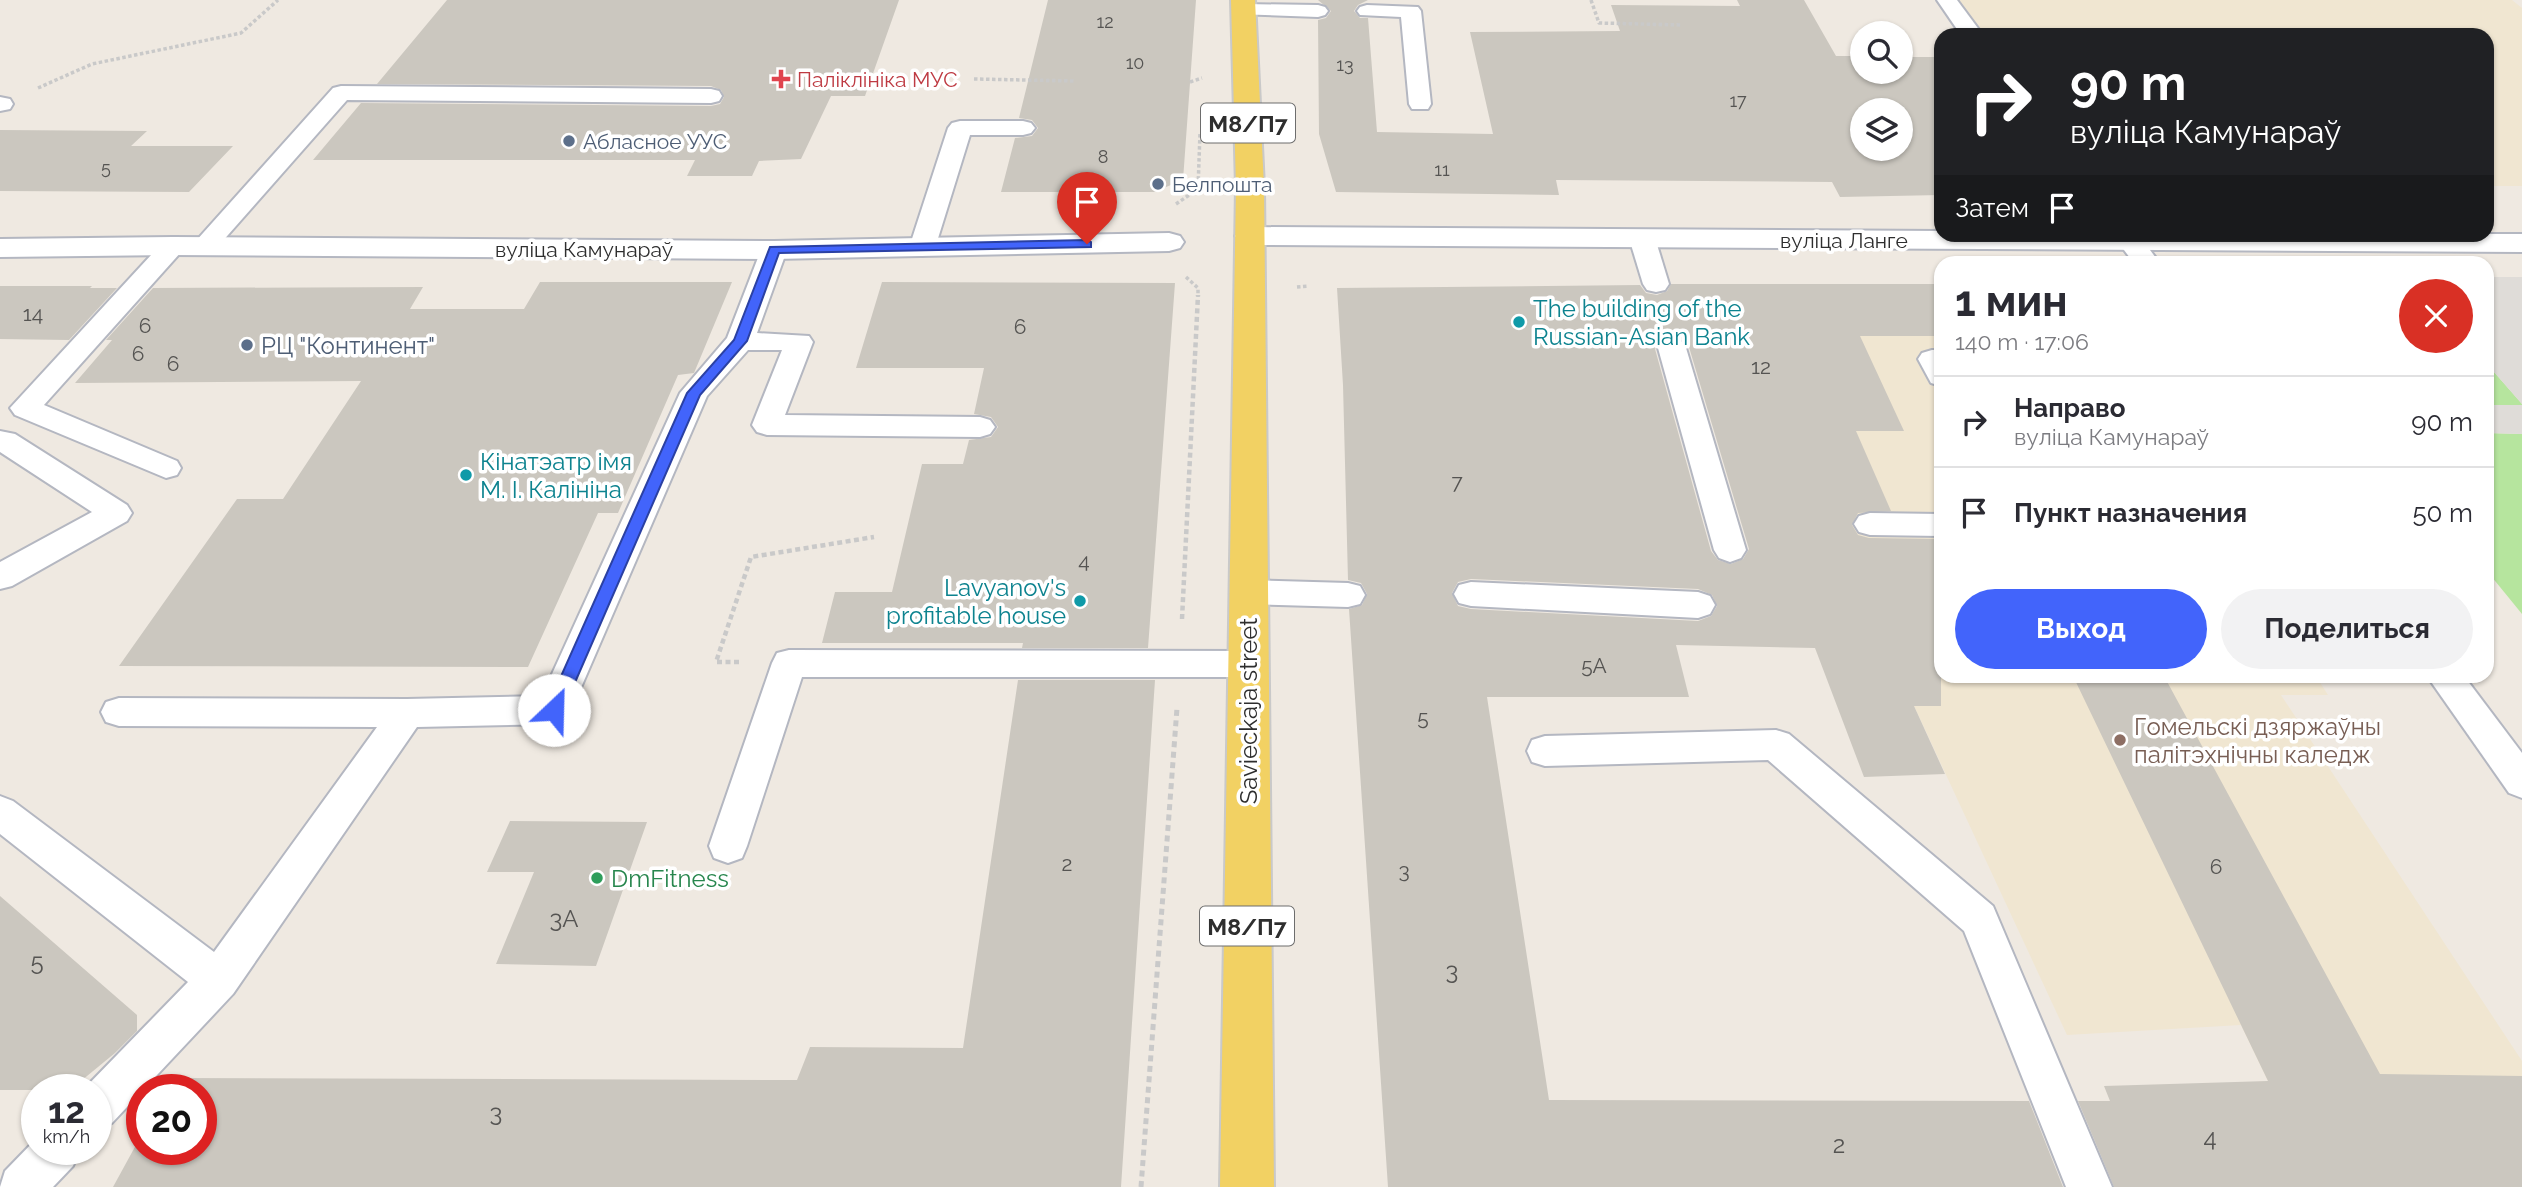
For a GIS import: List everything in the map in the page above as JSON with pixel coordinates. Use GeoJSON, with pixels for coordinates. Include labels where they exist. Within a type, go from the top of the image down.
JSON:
{"type":"FeatureCollection","features":[{"type":"Feature","properties":{"kind":"main road","name":"М8/П7"},"geometry":{"type":"LineString","coordinates":[[1243,5],[1250,236]]}},
{"type":"Feature","properties":{"kind":"main road","name":"Savieckaja street"},"geometry":{"type":"LineString","coordinates":[[1247,1187],[1250,236]]}},
{"type":"Feature","properties":{"kind":"street","name":"вуліца Ланге"},"geometry":{"type":"LineString","coordinates":[[1250,236],[1642,238],[2133,246],[2522,243]]}},
{"type":"Feature","properties":{"kind":"street","name":"вуліца Камунараў"},"geometry":{"type":"LineString","coordinates":[[0,248],[173,246],[774,250],[1169,242]]}},
{"type":"Feature","properties":{"kind":"lane"},"geometry":{"type":"LineString","coordinates":[[1947,0],[1967,28]]}},
{"type":"Feature","properties":{"kind":"lane"},"geometry":{"type":"LineString","coordinates":[[1243,5],[1318,11]]}},
{"type":"Feature","properties":{"kind":"lane"},"geometry":{"type":"LineString","coordinates":[[1367,11],[1411,11],[1420,104]]}},
{"type":"Feature","properties":{"kind":"lane"},"geometry":{"type":"LineString","coordinates":[[204,247],[341,93],[711,96]]}},
{"type":"Feature","properties":{"kind":"lane"},"geometry":{"type":"LineString","coordinates":[[922,248],[960,128],[1023,128]]}},
{"type":"Feature","properties":{"kind":"lane"},"geometry":{"type":"LineString","coordinates":[[1642,238],[1656,284]]}},
{"type":"Feature","properties":{"kind":"lane"},"geometry":{"type":"LineString","coordinates":[[166,468],[25,408],[173,246]]}},
{"type":"Feature","properties":{"kind":"lane"},"geometry":{"type":"LineString","coordinates":[[119,712],[407,713],[554,710],[694,393],[740,341],[774,250]]}},
{"type":"Feature","properties":{"kind":"lane"},"geometry":{"type":"LineString","coordinates":[[740,341],[799,342],[767,425],[980,428]]}},
{"type":"Feature","properties":{"kind":"lane"},"geometry":{"type":"LineString","coordinates":[[1672,348],[1730,550]]}},
{"type":"Feature","properties":{"kind":"lane"},"geometry":{"type":"LineString","coordinates":[[0,441],[4,441],[116,513],[0,577]]}},
{"type":"Feature","properties":{"kind":"lane"},"geometry":{"type":"LineString","coordinates":[[1870,524],[1934,525]]}},
{"type":"Feature","properties":{"kind":"lane"},"geometry":{"type":"LineString","coordinates":[[1248,592],[1348,595]]}},
{"type":"Feature","properties":{"kind":"lane"},"geometry":{"type":"LineString","coordinates":[[1471,594],[1698,605]]}},
{"type":"Feature","properties":{"kind":"lane"},"geometry":{"type":"LineString","coordinates":[[728,846],[789,663],[1248,664]]}},
{"type":"Feature","properties":{"kind":"lane"},"geometry":{"type":"LineString","coordinates":[[2450,683],[2522,782]]}},
{"type":"Feature","properties":{"kind":"lane"},"geometry":{"type":"LineString","coordinates":[[112,1091],[218,979],[407,713]]}},
{"type":"Feature","properties":{"kind":"lane"},"geometry":{"type":"LineString","coordinates":[[1545,751],[1776,745],[1979,919],[2089,1187]]}},
{"type":"Feature","properties":{"kind":"lane"},"geometry":{"type":"LineString","coordinates":[[0,812],[218,979]]}},
{"type":"Feature","properties":{"kind":"lane"},"geometry":{"type":"LineString","coordinates":[[21,1187],[42,1165]]}},
{"type":"Feature","properties":{"kind":"path"},"geometry":{"type":"LineString","coordinates":[[1,104],[92,64],[241,33],[278,0]]}},
{"type":"Feature","properties":{"kind":"path"},"geometry":{"type":"LineString","coordinates":[[1591,0],[1599,23],[1682,25]]}},
{"type":"Feature","properties":{"kind":"path"},"geometry":{"type":"LineString","coordinates":[[1190,82],[1203,78]]}},
{"type":"Feature","properties":{"kind":"path"},"geometry":{"type":"LineString","coordinates":[[974,79],[1076,81]]}},
{"type":"Feature","properties":{"kind":"path"},"geometry":{"type":"LineString","coordinates":[[1141,1187],[1180,664],[1198,288],[1177,274]]}},
{"type":"Feature","properties":{"kind":"path"},"geometry":{"type":"LineString","coordinates":[[789,663],[716,662],[751,557],[874,537]]}},
{"type":"Feature","properties":{"kind":"shaded area"},"geometry":{"type":"Polygon","coordinates":[[[1951,0],[2512,0],[2522,8],[2522,186],[2494,186],[2494,28],[1973,28],[1951,0]]]}},
{"type":"Feature","properties":{"kind":"shaded area"},"geometry":{"type":"Polygon","coordinates":[[[2494,277],[2522,277],[2522,404],[2494,372],[2494,277]]]}},
{"type":"Feature","properties":{"kind":"shaded area","name":"Гомельскі дзяржаўны палітэхнічны каледж"},"geometry":{"type":"Polygon","coordinates":[[[1934,286],[1934,683],[2320,683],[2328,695],[2281,695],[2522,1061],[2522,1187],[2319,1187],[2241,1025],[2067,1035],[1914,706],[1715,349],[1934,286]]]}},
{"type":"Feature","properties":{"kind":"shaded area"},"geometry":{"type":"Polygon","coordinates":[[[2494,405],[2522,405],[2522,434],[2494,433],[2494,405]]]}},
{"type":"Feature","properties":{"kind":"green space"},"geometry":{"type":"Polygon","coordinates":[[[2494,372],[2522,404],[2494,405],[2494,372]]]}},
{"type":"Feature","properties":{"kind":"green space"},"geometry":{"type":"Polygon","coordinates":[[[2494,433],[2522,434],[2522,614],[2494,580],[2494,433]]]}},
{"type":"Feature","properties":{"kind":"building"},"geometry":{"type":"Polygon","coordinates":[[[447,0],[899,0],[865,96],[831,96],[801,159],[759,161],[752,176],[687,176],[695,160],[313,160],[361,103],[711,106],[720,104],[724,97],[721,90],[711,86],[377,84],[447,0]]]}},
{"type":"Feature","properties":{"kind":"building"},"geometry":{"type":"Polygon","coordinates":[[[1048,0],[1196,0],[1183,180],[1154,192],[1001,192],[1015,138],[1032,136],[1038,128],[1032,120],[1019,118],[1048,0]]]}},
{"type":"Feature","properties":{"kind":"building"},"geometry":{"type":"Polygon","coordinates":[[[1318,0],[1368,0],[1358,5],[1354,11],[1360,18],[1368,18],[1377,132],[1493,134],[1470,32],[1620,31],[1611,5],[1740,6],[1737,0],[1804,0],[1836,56],[1850,56],[1850,84],[1913,84],[1913,57],[1934,57],[1934,195],[1840,197],[1832,182],[1556,180],[1559,195],[1336,192],[1319,134],[1318,20],[1326,18],[1331,11],[1318,0]]]}},
{"type":"Feature","properties":{"kind":"building"},"geometry":{"type":"Polygon","coordinates":[[[0,130],[147,131],[131,146],[233,146],[189,192],[0,191],[0,130]]]}},
{"type":"Feature","properties":{"kind":"building","name":"Кінатэатр імя М. І. Калініна"},"geometry":{"type":"Polygon","coordinates":[[[540,282],[732,282],[694,373],[678,375],[618,513],[598,513],[528,667],[119,666],[237,499],[283,499],[361,381],[75,383],[112,340],[106,340],[153,288],[423,287],[410,309],[524,309],[540,282]]]}},
{"type":"Feature","properties":{"kind":"building"},"geometry":{"type":"Polygon","coordinates":[[[882,282],[1175,283],[1148,648],[1022,648],[1023,643],[822,643],[835,592],[892,592],[922,464],[963,464],[969,440],[991,437],[998,427],[991,417],[974,414],[984,368],[856,368],[882,282]]]}},
{"type":"Feature","properties":{"kind":"building"},"geometry":{"type":"Polygon","coordinates":[[[1671,284],[1934,284],[1934,336],[1860,336],[1904,431],[1856,431],[1891,511],[1858,513],[1852,525],[1858,535],[1869,538],[1934,539],[1934,683],[1941,683],[1941,706],[1914,706],[1945,774],[1864,777],[1815,648],[1676,645],[1689,697],[1487,697],[1549,1100],[2029,1101],[2063,1187],[1388,1187],[1349,609],[1362,605],[1367,594],[1361,583],[1348,580],[1343,385],[1337,288],[1640,285],[1646,293],[1657,295],[1667,291],[1671,284]],[[1673,336],[1661,339],[1655,349],[1711,551],[1718,560],[1731,564],[1743,559],[1749,549],[1689,347],[1683,339],[1673,336]],[[1471,579],[1458,582],[1452,593],[1458,606],[1471,609],[1698,621],[1711,616],[1717,606],[1712,595],[1698,589],[1471,579]]]}},
{"type":"Feature","properties":{"kind":"building"},"geometry":{"type":"Polygon","coordinates":[[[0,286],[117,288],[69,340],[0,339],[0,286]]]}},
{"type":"Feature","properties":{"kind":"building"},"geometry":{"type":"Polygon","coordinates":[[[1018,680],[1155,680],[1121,1187],[113,1187],[126,1163],[217,1165],[217,1078],[797,1080],[810,1047],[963,1048],[1018,680]]]}},
{"type":"Feature","properties":{"kind":"building","name":"Гомельскі дзяржаўны палітэхнічны каледж"},"geometry":{"type":"Polygon","coordinates":[[[2076,683],[2168,683],[2380,1074],[2522,1076],[2522,1187],[2114,1187],[2078,1101],[2110,1101],[2104,1086],[2268,1081],[2076,683]]]}},
{"type":"Feature","properties":{"kind":"building"},"geometry":{"type":"Polygon","coordinates":[[[510,821],[647,822],[596,966],[496,964],[534,872],[487,872],[510,821]]]}},
{"type":"Feature","properties":{"kind":"building"},"geometry":{"type":"Polygon","coordinates":[[[0,896],[137,1015],[137,1031],[89,1074],[21,1074],[21,1090],[0,1090],[0,896]]]}},
{"type":"Feature","properties":{"kind":"place","name":"Паліклініка МУС"},"geometry":{"type":"Point","coordinates":[781,79]}},
{"type":"Feature","properties":{"kind":"place","name":"Абласное УУС"},"geometry":{"type":"Point","coordinates":[569,141]}},
{"type":"Feature","properties":{"kind":"place","name":"Белпошта"},"geometry":{"type":"Point","coordinates":[1158,184]}},
{"type":"Feature","properties":{"kind":"place","name":"The building of the Russian-Asian Bank"},"geometry":{"type":"Point","coordinates":[1519,322]}},
{"type":"Feature","properties":{"kind":"place","name":"РЦ \"Континент\""},"geometry":{"type":"Point","coordinates":[247,345]}},
{"type":"Feature","properties":{"kind":"place","name":"Кінатэатр імя М. І. Калініна"},"geometry":{"type":"Point","coordinates":[466,475]}},
{"type":"Feature","properties":{"kind":"place","name":"Lavyanov's profitable house"},"geometry":{"type":"Point","coordinates":[1080,601]}},
{"type":"Feature","properties":{"kind":"place","name":"Гомельскі дзяржаўны палітэхнічны каледж"},"geometry":{"type":"Point","coordinates":[2120,740]}},
{"type":"Feature","properties":{"kind":"place","name":"DmFitness"},"geometry":{"type":"Point","coordinates":[597,878]}},
{"type":"Feature","properties":{"kind":"route"},"geometry":{"type":"LineString","coordinates":[[554,710],[694,393],[740,341],[774,250],[1087,244]]}}]}
